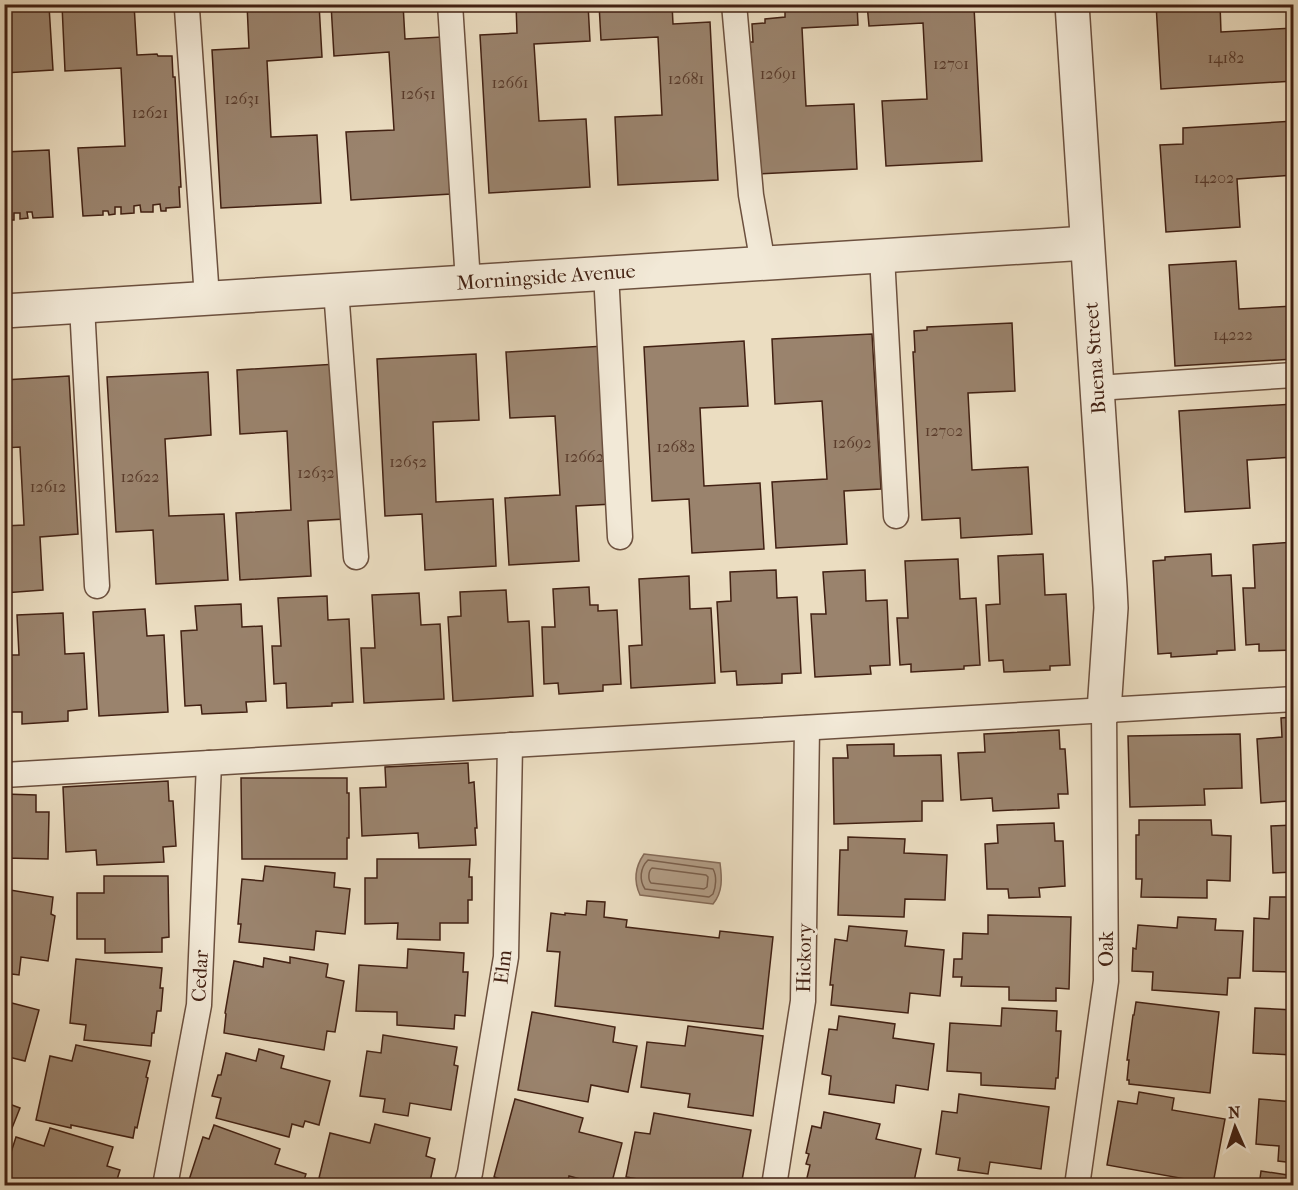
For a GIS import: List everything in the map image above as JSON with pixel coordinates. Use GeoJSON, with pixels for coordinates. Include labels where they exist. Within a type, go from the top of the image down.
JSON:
{"type":"FeatureCollection","features":[{"type":"Feature","properties":{"kind":"street","name":"Buena Street"},"geometry":{"type":"LineString","coordinates":[[1072,4],[1111,608],[1104,711]]}},
{"type":"Feature","properties":{"kind":"street","name":"Morningside Avenue"},"geometry":{"type":"LineString","coordinates":[[4,311],[1087,243]]}},
{"type":"Feature","properties":{"kind":"lane"},"geometry":{"type":"LineString","coordinates":[[450,4],[468,282]]}},
{"type":"Feature","properties":{"kind":"lane"},"geometry":{"type":"LineString","coordinates":[[734,4],[752,195],[763,264]]}},
{"type":"Feature","properties":{"kind":"lane"},"geometry":{"type":"LineString","coordinates":[[187,9],[207,298]]}},
{"type":"Feature","properties":{"kind":"lane"},"geometry":{"type":"LineString","coordinates":[[882,256],[896,516]]}},
{"type":"Feature","properties":{"kind":"lane"},"geometry":{"type":"LineString","coordinates":[[606,273],[620,537]]}},
{"type":"Feature","properties":{"kind":"lane"},"geometry":{"type":"LineString","coordinates":[[336,290],[356,557]]}},
{"type":"Feature","properties":{"kind":"lane"},"geometry":{"type":"LineString","coordinates":[[82,306],[97,586]]}},
{"type":"Feature","properties":{"kind":"lane"},"geometry":{"type":"LineString","coordinates":[[1097,388],[1293,375]]}},
{"type":"Feature","properties":{"kind":"lane"},"geometry":{"type":"LineString","coordinates":[[4,775],[1293,699]]}},
{"type":"Feature","properties":{"kind":"lane","name":"Oak"},"geometry":{"type":"LineString","coordinates":[[1077,1185],[1106,981],[1104,711]]}},
{"type":"Feature","properties":{"kind":"lane","name":"Hickory"},"geometry":{"type":"LineString","coordinates":[[774,1185],[803,1001],[807,728]]}},
{"type":"Feature","properties":{"kind":"lane","name":"Elm"},"geometry":{"type":"LineString","coordinates":[[466,1185],[470,1173],[506,957],[510,745]]}},
{"type":"Feature","properties":{"kind":"lane","name":"Cedar"},"geometry":{"type":"LineString","coordinates":[[165,1185],[199,1005],[209,763]]}},
{"type":"Feature","properties":{"kind":"water"},"geometry":{"type":"Polygon","coordinates":[[[644,854],[720,863],[719,895],[713,904],[640,895],[636,884],[636,874],[644,854]]]}},
{"type":"Feature","properties":{"kind":"building"},"geometry":{"type":"Polygon","coordinates":[[[134,4],[137,55],[172,56],[181,187],[179,187],[180,207],[166,208],[166,211],[161,211],[160,204],[153,205],[153,212],[141,212],[140,205],[134,206],[134,213],[121,214],[121,207],[115,207],[115,214],[109,215],[108,211],[103,211],[103,215],[83,216],[78,148],[125,146],[121,68],[65,71],[62,5],[134,4]]]}},
{"type":"Feature","properties":{"kind":"building"},"geometry":{"type":"Polygon","coordinates":[[[247,4],[319,4],[322,57],[267,61],[271,137],[317,135],[321,203],[221,208],[212,50],[249,48],[247,4]]]}},
{"type":"Feature","properties":{"kind":"building"},"geometry":{"type":"Polygon","coordinates":[[[331,4],[403,4],[405,39],[442,37],[451,194],[351,200],[346,132],[394,130],[389,52],[334,56],[331,4]]]}},
{"type":"Feature","properties":{"kind":"building"},"geometry":{"type":"Polygon","coordinates":[[[516,4],[588,4],[590,41],[534,44],[539,121],[586,119],[590,187],[489,193],[480,35],[517,33],[516,4]]]}},
{"type":"Feature","properties":{"kind":"building"},"geometry":{"type":"Polygon","coordinates":[[[599,4],[672,4],[673,24],[710,22],[718,180],[618,185],[615,117],[662,115],[658,37],[601,40],[599,4]]]}},
{"type":"Feature","properties":{"kind":"building"},"geometry":{"type":"Polygon","coordinates":[[[785,4],[857,4],[858,25],[802,28],[806,106],[854,104],[857,169],[759,174],[750,42],[753,42],[752,24],[765,23],[765,19],[785,17],[785,4]]]}},
{"type":"Feature","properties":{"kind":"building"},"geometry":{"type":"Polygon","coordinates":[[[867,4],[937,4],[937,9],[974,7],[982,161],[886,166],[882,101],[927,99],[923,23],[869,26],[867,4]]]}},
{"type":"Feature","properties":{"kind":"building"},"geometry":{"type":"Polygon","coordinates":[[[1156,4],[1220,4],[1221,32],[1294,28],[1294,81],[1161,89],[1156,4]]]}},
{"type":"Feature","properties":{"kind":"building"},"geometry":{"type":"Polygon","coordinates":[[[49,6],[53,70],[4,73],[4,9],[49,6]]]}},
{"type":"Feature","properties":{"kind":"building"},"geometry":{"type":"Polygon","coordinates":[[[1294,121],[1294,175],[1237,179],[1240,227],[1166,232],[1160,145],[1183,144],[1183,128],[1294,121]]]}},
{"type":"Feature","properties":{"kind":"building"},"geometry":{"type":"Polygon","coordinates":[[[49,150],[53,217],[33,218],[32,212],[27,212],[28,218],[20,219],[20,213],[14,213],[14,220],[4,220],[4,152],[49,150]]]}},
{"type":"Feature","properties":{"kind":"building"},"geometry":{"type":"Polygon","coordinates":[[[1236,261],[1239,309],[1294,306],[1294,359],[1175,366],[1169,265],[1236,261]]]}},
{"type":"Feature","properties":{"kind":"building"},"geometry":{"type":"Polygon","coordinates":[[[1012,323],[1015,391],[968,393],[972,470],[1028,467],[1032,534],[961,538],[960,518],[922,520],[913,352],[915,352],[914,331],[927,330],[927,327],[1012,323]]]}},
{"type":"Feature","properties":{"kind":"building"},"geometry":{"type":"Polygon","coordinates":[[[872,334],[881,489],[844,491],[847,544],[776,548],[772,482],[827,479],[822,401],[775,404],[772,339],[872,334]]]}},
{"type":"Feature","properties":{"kind":"building"},"geometry":{"type":"Polygon","coordinates":[[[744,341],[748,406],[700,408],[704,486],[760,483],[764,549],[692,553],[689,499],[652,501],[644,347],[744,341]]]}},
{"type":"Feature","properties":{"kind":"building"},"geometry":{"type":"Polygon","coordinates":[[[604,346],[613,504],[576,506],[579,561],[509,565],[505,498],[560,495],[555,416],[510,418],[506,352],[604,346]]]}},
{"type":"Feature","properties":{"kind":"building"},"geometry":{"type":"Polygon","coordinates":[[[476,354],[479,420],[433,422],[436,502],[493,499],[496,566],[425,570],[422,514],[385,516],[377,359],[476,354]]]}},
{"type":"Feature","properties":{"kind":"building"},"geometry":{"type":"Polygon","coordinates":[[[337,364],[345,519],[308,521],[311,576],[240,580],[236,513],[291,510],[287,431],[240,434],[237,370],[337,364]]]}},
{"type":"Feature","properties":{"kind":"building"},"geometry":{"type":"Polygon","coordinates":[[[208,372],[211,435],[165,439],[169,516],[224,514],[228,580],[156,584],[153,530],[116,532],[107,377],[208,372]]]}},
{"type":"Feature","properties":{"kind":"building"},"geometry":{"type":"Polygon","coordinates":[[[69,376],[78,534],[40,537],[43,590],[4,593],[4,526],[24,525],[20,447],[4,448],[4,380],[69,376]]]}},
{"type":"Feature","properties":{"kind":"building"},"geometry":{"type":"Polygon","coordinates":[[[1294,404],[1294,457],[1247,460],[1250,508],[1185,512],[1179,411],[1294,404]]]}},
{"type":"Feature","properties":{"kind":"building"},"geometry":{"type":"Polygon","coordinates":[[[1294,542],[1294,650],[1259,651],[1259,644],[1246,645],[1243,588],[1255,588],[1253,545],[1294,542]]]}},
{"type":"Feature","properties":{"kind":"building"},"geometry":{"type":"Polygon","coordinates":[[[1043,554],[1045,595],[1066,594],[1070,665],[1050,666],[1050,670],[1004,672],[1003,660],[989,661],[986,605],[1000,604],[998,556],[1043,554]]]}},
{"type":"Feature","properties":{"kind":"building"},"geometry":{"type":"Polygon","coordinates":[[[1211,554],[1212,576],[1231,575],[1235,650],[1217,651],[1217,654],[1171,657],[1171,653],[1158,654],[1153,561],[1165,560],[1165,557],[1211,554]]]}},
{"type":"Feature","properties":{"kind":"building"},"geometry":{"type":"Polygon","coordinates":[[[958,559],[960,599],[976,598],[980,665],[964,666],[964,669],[911,672],[911,664],[900,665],[897,618],[908,618],[905,561],[958,559]]]}},
{"type":"Feature","properties":{"kind":"building"},"geometry":{"type":"Polygon","coordinates":[[[776,570],[777,598],[797,597],[801,673],[782,674],[782,683],[737,685],[736,671],[721,672],[717,602],[731,601],[730,572],[776,570]]]}},
{"type":"Feature","properties":{"kind":"building"},"geometry":{"type":"Polygon","coordinates":[[[865,570],[866,601],[887,600],[890,665],[870,666],[871,674],[815,677],[811,614],[826,614],[823,572],[865,570]]]}},
{"type":"Feature","properties":{"kind":"building"},"geometry":{"type":"Polygon","coordinates":[[[689,576],[690,609],[711,608],[715,683],[631,688],[629,646],[642,645],[639,579],[689,576]]]}},
{"type":"Feature","properties":{"kind":"building"},"geometry":{"type":"Polygon","coordinates":[[[589,587],[590,605],[598,605],[598,611],[617,610],[621,684],[603,685],[603,691],[559,694],[558,683],[544,684],[542,627],[555,627],[553,589],[589,587]]]}},
{"type":"Feature","properties":{"kind":"building"},"geometry":{"type":"Polygon","coordinates":[[[506,590],[508,622],[529,621],[533,696],[453,701],[448,617],[461,616],[460,592],[506,590]]]}},
{"type":"Feature","properties":{"kind":"building"},"geometry":{"type":"Polygon","coordinates":[[[419,593],[421,625],[440,624],[444,699],[364,703],[361,648],[375,648],[372,595],[419,593]]]}},
{"type":"Feature","properties":{"kind":"building"},"geometry":{"type":"Polygon","coordinates":[[[327,596],[328,620],[349,619],[353,702],[332,703],[332,706],[287,708],[286,683],[274,684],[272,646],[281,646],[278,598],[327,596]]]}},
{"type":"Feature","properties":{"kind":"building"},"geometry":{"type":"Polygon","coordinates":[[[241,604],[242,627],[262,626],[266,701],[246,702],[247,712],[202,714],[201,705],[185,706],[181,631],[197,630],[195,606],[241,604]]]}},
{"type":"Feature","properties":{"kind":"building"},"geometry":{"type":"Polygon","coordinates":[[[145,609],[147,636],[164,635],[168,712],[99,716],[93,612],[145,609]]]}},
{"type":"Feature","properties":{"kind":"building"},"geometry":{"type":"Polygon","coordinates":[[[63,613],[65,654],[84,653],[87,709],[68,711],[68,721],[22,724],[22,712],[9,712],[6,655],[19,655],[17,615],[63,613]]]}},
{"type":"Feature","properties":{"kind":"building"},"geometry":{"type":"Polygon","coordinates":[[[1294,717],[1294,784],[1288,783],[1289,801],[1261,803],[1257,739],[1282,737],[1281,718],[1294,717]]]}},
{"type":"Feature","properties":{"kind":"building"},"geometry":{"type":"Polygon","coordinates":[[[1059,730],[1060,749],[1065,749],[1068,794],[1058,794],[1059,808],[993,811],[992,798],[961,800],[958,753],[985,752],[984,734],[1059,730]]]}},
{"type":"Feature","properties":{"kind":"building"},"geometry":{"type":"Polygon","coordinates":[[[1240,734],[1242,788],[1204,789],[1205,805],[1130,807],[1128,736],[1240,734]]]}},
{"type":"Feature","properties":{"kind":"building"},"geometry":{"type":"Polygon","coordinates":[[[894,744],[894,756],[941,755],[943,801],[922,801],[922,821],[834,824],[833,758],[848,758],[847,745],[894,744]]]}},
{"type":"Feature","properties":{"kind":"building"},"geometry":{"type":"Polygon","coordinates":[[[468,763],[469,783],[474,782],[476,845],[419,848],[418,833],[362,836],[360,788],[386,787],[385,767],[468,763]]]}},
{"type":"Feature","properties":{"kind":"building"},"geometry":{"type":"Polygon","coordinates":[[[241,778],[347,778],[349,838],[347,838],[347,859],[242,859],[241,778]]]}},
{"type":"Feature","properties":{"kind":"building"},"geometry":{"type":"Polygon","coordinates":[[[168,781],[169,801],[173,801],[176,846],[163,847],[164,862],[97,865],[96,850],[66,852],[63,787],[168,781]]]}},
{"type":"Feature","properties":{"kind":"building"},"geometry":{"type":"Polygon","coordinates":[[[4,794],[36,795],[36,812],[49,812],[48,859],[5,858],[5,876],[4,794]]]}},
{"type":"Feature","properties":{"kind":"building"},"geometry":{"type":"Polygon","coordinates":[[[1139,820],[1211,820],[1212,835],[1231,836],[1230,881],[1207,880],[1207,898],[1141,897],[1142,879],[1136,879],[1136,835],[1139,835],[1139,820]]]}},
{"type":"Feature","properties":{"kind":"building"},"geometry":{"type":"Polygon","coordinates":[[[1054,823],[1055,841],[1063,841],[1065,886],[1039,888],[1040,897],[1009,898],[1008,889],[987,889],[985,844],[998,843],[997,825],[1054,823]]]}},
{"type":"Feature","properties":{"kind":"building"},"geometry":{"type":"Polygon","coordinates":[[[1294,825],[1294,872],[1273,873],[1271,826],[1294,825]]]}},
{"type":"Feature","properties":{"kind":"building"},"geometry":{"type":"Polygon","coordinates":[[[848,837],[905,839],[904,853],[947,855],[945,900],[905,899],[904,917],[838,915],[840,850],[848,850],[848,837]]]}},
{"type":"Feature","properties":{"kind":"building"},"geometry":{"type":"Polygon","coordinates":[[[377,859],[470,859],[469,877],[472,877],[472,900],[468,900],[468,923],[440,923],[440,940],[397,939],[398,923],[365,924],[365,878],[377,878],[377,859]]]}},
{"type":"Feature","properties":{"kind":"building"},"geometry":{"type":"Polygon","coordinates":[[[265,866],[335,873],[334,887],[350,889],[345,934],[316,931],[314,950],[239,942],[241,924],[238,924],[242,879],[263,881],[265,866]]]}},
{"type":"Feature","properties":{"kind":"building"},"geometry":{"type":"Polygon","coordinates":[[[104,876],[168,876],[169,937],[162,938],[162,952],[105,953],[105,939],[77,939],[77,893],[104,893],[104,876]]]}},
{"type":"Feature","properties":{"kind":"building"},"geometry":{"type":"Polygon","coordinates":[[[4,889],[53,897],[51,914],[55,916],[48,961],[21,957],[19,975],[4,973],[4,889]]]}},
{"type":"Feature","properties":{"kind":"building"},"geometry":{"type":"Polygon","coordinates":[[[1270,897],[1294,897],[1294,972],[1253,971],[1254,918],[1269,919],[1270,897]]]}},
{"type":"Feature","properties":{"kind":"building"},"geometry":{"type":"Polygon","coordinates":[[[587,901],[605,902],[604,917],[627,920],[626,927],[719,938],[720,931],[773,937],[763,1029],[555,1006],[560,952],[547,951],[551,913],[586,915],[587,901]]]}},
{"type":"Feature","properties":{"kind":"building"},"geometry":{"type":"Polygon","coordinates":[[[988,915],[1071,917],[1069,989],[1056,988],[1056,1001],[1009,1000],[1009,987],[961,986],[962,977],[953,977],[954,959],[962,959],[963,933],[988,934],[988,915]]]}},
{"type":"Feature","properties":{"kind":"building"},"geometry":{"type":"Polygon","coordinates":[[[1178,917],[1216,919],[1215,930],[1243,931],[1240,978],[1228,978],[1227,995],[1152,990],[1153,972],[1132,971],[1133,948],[1136,949],[1138,925],[1177,928],[1178,917]]]}},
{"type":"Feature","properties":{"kind":"building"},"geometry":{"type":"Polygon","coordinates":[[[849,926],[907,931],[905,946],[944,950],[940,996],[910,993],[908,1013],[831,1005],[833,985],[830,985],[835,939],[847,941],[849,926]]]}},
{"type":"Feature","properties":{"kind":"building"},"geometry":{"type":"Polygon","coordinates":[[[408,949],[464,953],[463,972],[468,972],[465,1016],[455,1015],[454,1029],[397,1025],[397,1012],[356,1011],[359,965],[407,968],[408,949]]]}},
{"type":"Feature","properties":{"kind":"building"},"geometry":{"type":"Polygon","coordinates":[[[290,957],[328,964],[326,977],[344,981],[335,1032],[327,1031],[324,1050],[224,1033],[234,961],[263,967],[264,958],[290,963],[290,957]]]}},
{"type":"Feature","properties":{"kind":"building"},"geometry":{"type":"Polygon","coordinates":[[[76,959],[162,968],[161,1011],[157,1011],[151,1046],[84,1040],[86,1025],[70,1023],[76,959]]]}},
{"type":"Feature","properties":{"kind":"building"},"geometry":{"type":"Polygon","coordinates":[[[4,1001],[39,1010],[25,1061],[5,1056],[4,1058],[4,1001]]]}},
{"type":"Feature","properties":{"kind":"building"},"geometry":{"type":"Polygon","coordinates":[[[1136,1002],[1219,1012],[1210,1093],[1129,1084],[1127,1080],[1129,1060],[1127,1060],[1136,1002]]]}},
{"type":"Feature","properties":{"kind":"building"},"geometry":{"type":"Polygon","coordinates":[[[1002,1008],[1057,1011],[1056,1031],[1061,1031],[1058,1078],[1056,1078],[1055,1089],[981,1085],[981,1073],[947,1071],[950,1023],[1001,1026],[1002,1008]]]}},
{"type":"Feature","properties":{"kind":"building"},"geometry":{"type":"Polygon","coordinates":[[[1255,1008],[1294,1010],[1294,1070],[1292,1070],[1292,1055],[1253,1053],[1255,1008]]]}},
{"type":"Feature","properties":{"kind":"building"},"geometry":{"type":"Polygon","coordinates":[[[532,1012],[615,1027],[613,1042],[637,1046],[628,1092],[591,1085],[588,1102],[518,1090],[532,1012]]]}},
{"type":"Feature","properties":{"kind":"building"},"geometry":{"type":"Polygon","coordinates":[[[839,1016],[895,1024],[893,1038],[934,1044],[928,1090],[896,1085],[894,1103],[829,1094],[831,1076],[822,1074],[829,1029],[837,1030],[839,1016]]]}},
{"type":"Feature","properties":{"kind":"building"},"geometry":{"type":"Polygon","coordinates":[[[688,1026],[763,1036],[753,1116],[688,1107],[690,1094],[641,1087],[647,1042],[685,1046],[688,1026]]]}},
{"type":"Feature","properties":{"kind":"building"},"geometry":{"type":"Polygon","coordinates":[[[383,1035],[457,1047],[454,1065],[458,1066],[451,1110],[410,1103],[408,1116],[383,1112],[385,1099],[360,1096],[367,1051],[381,1053],[383,1035]]]}},
{"type":"Feature","properties":{"kind":"building"},"geometry":{"type":"Polygon","coordinates":[[[76,1045],[150,1061],[133,1138],[36,1120],[50,1056],[72,1061],[76,1045]]]}},
{"type":"Feature","properties":{"kind":"building"},"geometry":{"type":"Polygon","coordinates":[[[259,1049],[284,1056],[281,1068],[330,1081],[319,1125],[305,1121],[303,1127],[292,1124],[289,1137],[216,1118],[221,1098],[212,1096],[218,1075],[221,1075],[226,1053],[256,1061],[259,1049]]]}},
{"type":"Feature","properties":{"kind":"building"},"geometry":{"type":"Polygon","coordinates":[[[1139,1092],[1174,1098],[1172,1110],[1225,1119],[1213,1184],[1107,1165],[1118,1101],[1137,1104],[1139,1092]]]}},
{"type":"Feature","properties":{"kind":"building"},"geometry":{"type":"Polygon","coordinates":[[[959,1094],[1049,1107],[1041,1169],[990,1162],[988,1174],[958,1170],[960,1158],[936,1154],[942,1111],[957,1113],[959,1094]]]}},
{"type":"Feature","properties":{"kind":"building"},"geometry":{"type":"Polygon","coordinates":[[[515,1099],[583,1118],[579,1132],[622,1143],[611,1186],[569,1176],[567,1186],[525,1186],[494,1177],[515,1099]]]}},
{"type":"Feature","properties":{"kind":"building"},"geometry":{"type":"Polygon","coordinates":[[[1259,1099],[1294,1102],[1294,1163],[1278,1161],[1279,1146],[1256,1144],[1259,1099]]]}},
{"type":"Feature","properties":{"kind":"building"},"geometry":{"type":"Polygon","coordinates":[[[4,1102],[20,1108],[4,1148],[4,1102]]]}},
{"type":"Feature","properties":{"kind":"building"},"geometry":{"type":"Polygon","coordinates":[[[824,1112],[880,1124],[876,1139],[921,1149],[913,1186],[883,1182],[882,1186],[823,1186],[806,1182],[810,1165],[806,1164],[809,1154],[806,1153],[812,1126],[821,1128],[824,1112]]]}},
{"type":"Feature","properties":{"kind":"building"},"geometry":{"type":"Polygon","coordinates":[[[654,1113],[751,1130],[741,1186],[661,1186],[661,1183],[626,1177],[635,1132],[650,1134],[654,1113]]]}},
{"type":"Feature","properties":{"kind":"building"},"geometry":{"type":"Polygon","coordinates":[[[375,1124],[430,1138],[426,1156],[435,1159],[429,1186],[350,1186],[319,1178],[330,1133],[370,1143],[375,1124]]]}},
{"type":"Feature","properties":{"kind":"building"},"geometry":{"type":"Polygon","coordinates":[[[214,1125],[280,1149],[275,1164],[306,1174],[302,1186],[195,1186],[197,1182],[189,1180],[203,1137],[209,1139],[214,1125]]]}},
{"type":"Feature","properties":{"kind":"building"},"geometry":{"type":"Polygon","coordinates":[[[50,1128],[113,1147],[107,1166],[120,1170],[115,1186],[16,1186],[4,1182],[4,1174],[16,1137],[44,1146],[50,1128]]]}},
{"type":"Feature","properties":{"kind":"building"},"geometry":{"type":"Polygon","coordinates":[[[1261,1171],[1294,1176],[1294,1186],[1259,1186],[1261,1171]]]}}]}
